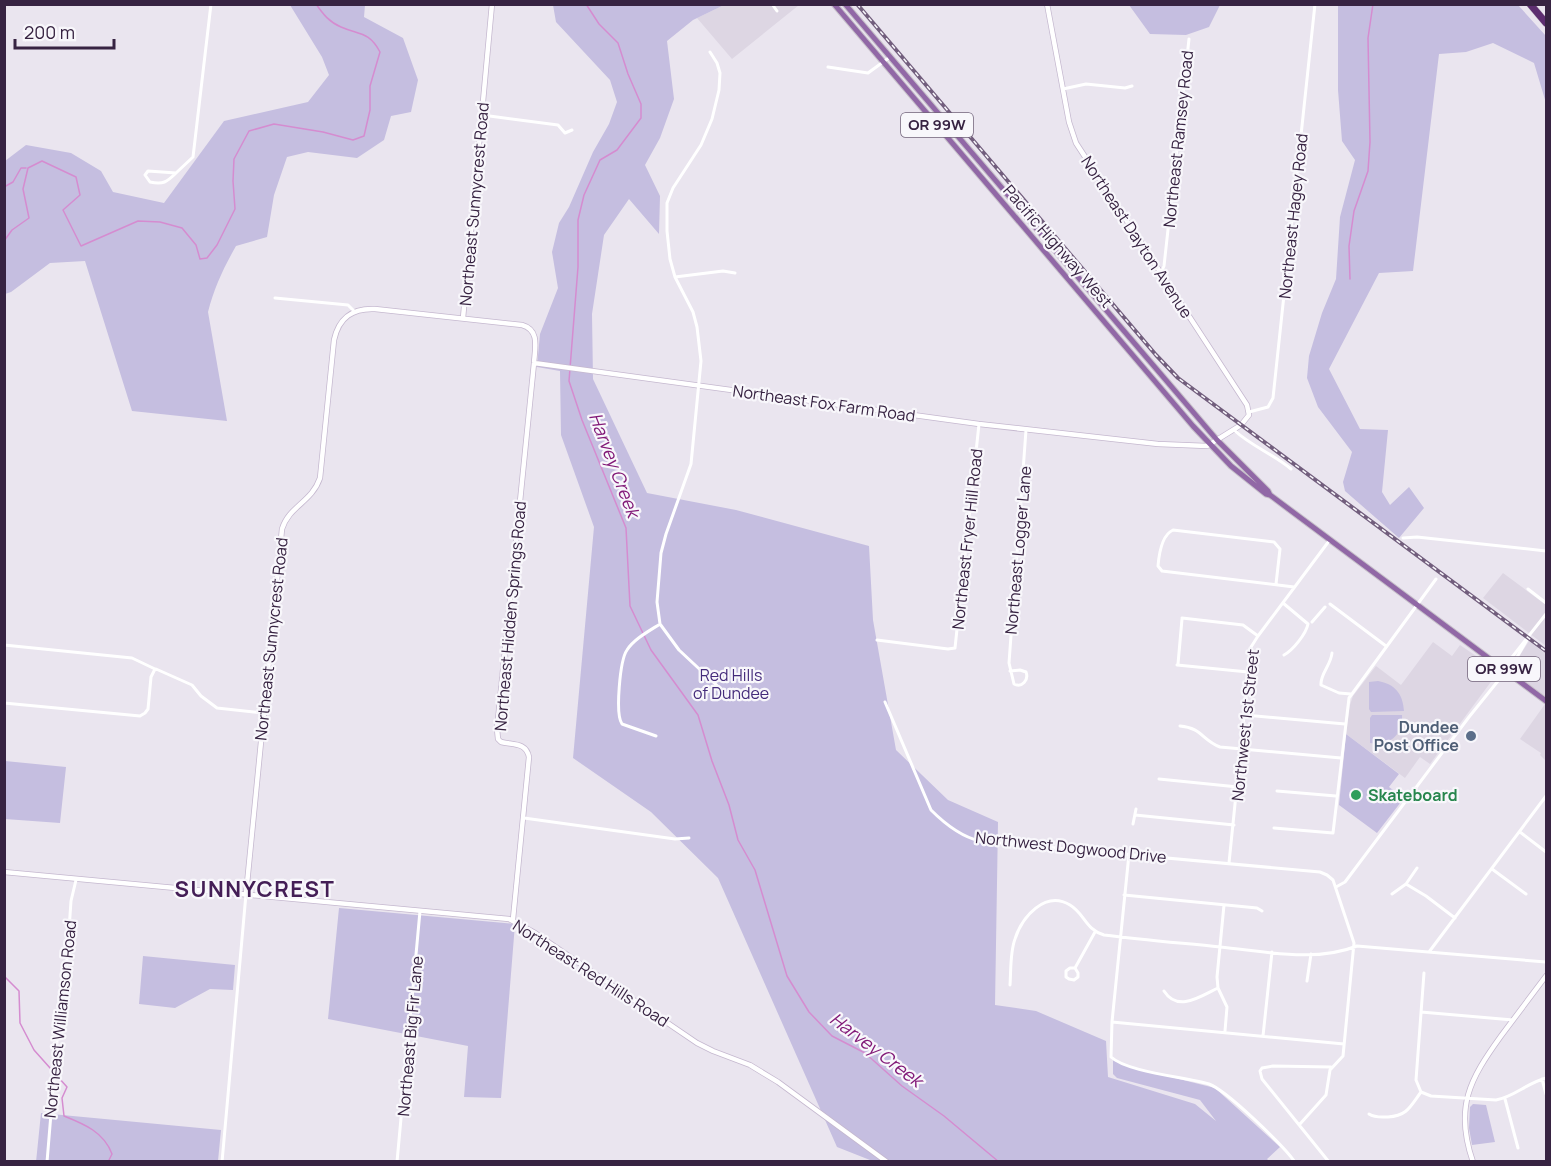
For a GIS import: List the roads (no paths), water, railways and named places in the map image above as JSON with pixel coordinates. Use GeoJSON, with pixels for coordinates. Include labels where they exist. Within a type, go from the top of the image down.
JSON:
{"type":"FeatureCollection","features":[{"type":"Feature","properties":{"kind":"highway"},"geometry":{"type":"LineString","coordinates":[[1530,4],[1546,23]]}},
{"type":"Feature","properties":{"kind":"main road","name":"Pacific Highway West"},"geometry":{"type":"LineString","coordinates":[[834,4],[1210,444],[1244,477],[1330,540]]}},
{"type":"Feature","properties":{"kind":"main road","name":"Pacific Highway West"},"geometry":{"type":"LineString","coordinates":[[845,4],[1217,440],[1269,491],[1270,495]]}},
{"type":"Feature","properties":{"kind":"main road","name":"OR 99W"},"geometry":{"type":"LineString","coordinates":[[1330,540],[1546,701]]}},
{"type":"Feature","properties":{"kind":"street"},"geometry":{"type":"LineString","coordinates":[[176,173],[148,171],[145,176],[150,182],[160,184],[166,182],[176,173],[193,157],[211,4]]}},
{"type":"Feature","properties":{"kind":"street","name":"Northeast Sunnycrest Road"},"geometry":{"type":"LineString","coordinates":[[222,1161],[282,529],[291,512],[310,496],[318,485],[334,340],[340,322],[354,311],[368,309],[463,318],[492,4]]}},
{"type":"Feature","properties":{"kind":"street"},"geometry":{"type":"LineString","coordinates":[[772,4],[777,11]]}},
{"type":"Feature","properties":{"kind":"street","name":"Northeast Dayton Avenue"},"geometry":{"type":"LineString","coordinates":[[1047,4],[1071,129],[1076,143],[1241,395],[1249,412]]}},
{"type":"Feature","properties":{"kind":"street","name":"Northeast Hagey Road"},"geometry":{"type":"LineString","coordinates":[[1249,412],[1268,407],[1273,398],[1315,4]]}},
{"type":"Feature","properties":{"kind":"street","name":"Northeast Ramsey Road"},"geometry":{"type":"LineString","coordinates":[[1160,274],[1164,266],[1189,39]]}},
{"type":"Feature","properties":{"kind":"street"},"geometry":{"type":"LineString","coordinates":[[710,52],[720,73],[719,90],[712,119],[701,145],[673,188],[667,203],[669,248],[675,277],[693,312],[700,338],[701,361],[690,469],[661,553],[657,602],[660,624],[686,657],[725,693]]}},
{"type":"Feature","properties":{"kind":"street"},"geometry":{"type":"LineString","coordinates":[[828,67],[868,73],[890,57]]}},
{"type":"Feature","properties":{"kind":"street"},"geometry":{"type":"LineString","coordinates":[[1063,88],[1086,84],[1125,88],[1132,86]]}},
{"type":"Feature","properties":{"kind":"street"},"geometry":{"type":"LineString","coordinates":[[482,115],[558,125],[565,133],[572,130]]}},
{"type":"Feature","properties":{"kind":"street"},"geometry":{"type":"LineString","coordinates":[[675,277],[723,271],[735,273]]}},
{"type":"Feature","properties":{"kind":"street"},"geometry":{"type":"LineString","coordinates":[[275,298],[348,305],[354,311]]}},
{"type":"Feature","properties":{"kind":"street"},"geometry":{"type":"LineString","coordinates":[[463,318],[530,327],[535,340],[534,363]]}},
{"type":"Feature","properties":{"kind":"street","name":"Northeast Fox Farm Road"},"geometry":{"type":"LineString","coordinates":[[534,363],[1026,430],[1158,444],[1202,446],[1217,440]]}},
{"type":"Feature","properties":{"kind":"street","name":"Northeast Hidden Springs Road"},"geometry":{"type":"LineString","coordinates":[[513,920],[528,753],[520,745],[501,742],[497,732],[534,363]]}},
{"type":"Feature","properties":{"kind":"street"},"geometry":{"type":"LineString","coordinates":[[1217,440],[1245,422],[1249,412]]}},
{"type":"Feature","properties":{"kind":"street","name":"Northeast Fryer Hill Road"},"geometry":{"type":"LineString","coordinates":[[877,640],[951,650],[955,648],[979,424]]}},
{"type":"Feature","properties":{"kind":"street"},"geometry":{"type":"LineString","coordinates":[[1234,429],[1252,445],[1276,457],[1291,469]]}},
{"type":"Feature","properties":{"kind":"street","name":"Northeast Logger Lane"},"geometry":{"type":"LineString","coordinates":[[1010,671],[1009,653],[1026,430]]}},
{"type":"Feature","properties":{"kind":"street"},"geometry":{"type":"LineString","coordinates":[[1276,584],[1280,549],[1274,542],[1173,530],[1168,532],[1158,560],[1158,566],[1162,571],[1295,587]]}},
{"type":"Feature","properties":{"kind":"street"},"geometry":{"type":"LineString","coordinates":[[1403,538],[1417,537],[1546,551]]}},
{"type":"Feature","properties":{"kind":"street","name":"Northwest 1st Street"},"geometry":{"type":"LineString","coordinates":[[1229,863],[1251,647],[1330,540]]}},
{"type":"Feature","properties":{"kind":"street"},"geometry":{"type":"LineString","coordinates":[[1274,828],[1333,833],[1347,706],[1351,694],[1436,579]]}},
{"type":"Feature","properties":{"kind":"street"},"geometry":{"type":"LineString","coordinates":[[1528,589],[1546,603]]}},
{"type":"Feature","properties":{"kind":"street"},"geometry":{"type":"LineString","coordinates":[[1282,603],[1306,620],[1308,624],[1295,644],[1284,655]]}},
{"type":"Feature","properties":{"kind":"street"},"geometry":{"type":"LineString","coordinates":[[1330,604],[1386,646]]}},
{"type":"Feature","properties":{"kind":"street"},"geometry":{"type":"LineString","coordinates":[[1312,622],[1324,608]]}},
{"type":"Feature","properties":{"kind":"street"},"geometry":{"type":"LineString","coordinates":[[1329,1161],[1262,1079],[1260,1071],[1262,1068],[1284,1066],[1331,1067],[1342,1059],[1353,940],[1336,887],[1346,882],[1513,664],[1528,638],[1546,614]]}},
{"type":"Feature","properties":{"kind":"street"},"geometry":{"type":"LineString","coordinates":[[1248,672],[1177,664],[1182,619],[1240,625],[1258,636]]}},
{"type":"Feature","properties":{"kind":"street"},"geometry":{"type":"LineString","coordinates":[[656,736],[624,725],[619,719],[619,697],[624,654],[631,644],[660,624]]}},
{"type":"Feature","properties":{"kind":"street"},"geometry":{"type":"LineString","coordinates":[[4,645],[132,658],[189,683],[217,708],[264,713]]}},
{"type":"Feature","properties":{"kind":"street"},"geometry":{"type":"LineString","coordinates":[[1332,653],[1330,664],[1321,677],[1321,685],[1339,693],[1351,694]]}},
{"type":"Feature","properties":{"kind":"street"},"geometry":{"type":"LineString","coordinates":[[4,703],[140,716],[148,709],[151,677],[155,669]]}},
{"type":"Feature","properties":{"kind":"street"},"geometry":{"type":"LineString","coordinates":[[1010,671],[1026,672],[1027,678],[1023,684],[1014,684],[1010,671]]}},
{"type":"Feature","properties":{"kind":"street","name":"Northwest Dogwood Drive"},"geometry":{"type":"LineString","coordinates":[[885,702],[931,810],[964,835],[980,841],[1320,872],[1333,880],[1336,887]]}},
{"type":"Feature","properties":{"kind":"street"},"geometry":{"type":"LineString","coordinates":[[1245,715],[1345,724]]}},
{"type":"Feature","properties":{"kind":"street"},"geometry":{"type":"LineString","coordinates":[[1180,726],[1194,728],[1207,740],[1220,747],[1341,758]]}},
{"type":"Feature","properties":{"kind":"street"},"geometry":{"type":"LineString","coordinates":[[1159,779],[1238,787]]}},
{"type":"Feature","properties":{"kind":"street"},"geometry":{"type":"LineString","coordinates":[[1277,790],[1336,796]]}},
{"type":"Feature","properties":{"kind":"street"},"geometry":{"type":"LineString","coordinates":[[1429,952],[1546,796]]}},
{"type":"Feature","properties":{"kind":"street"},"geometry":{"type":"LineString","coordinates":[[1133,824],[1136,809]]}},
{"type":"Feature","properties":{"kind":"street"},"geometry":{"type":"LineString","coordinates":[[1135,815],[1234,825]]}},
{"type":"Feature","properties":{"kind":"street"},"geometry":{"type":"LineString","coordinates":[[522,818],[675,839],[689,838]]}},
{"type":"Feature","properties":{"kind":"street"},"geometry":{"type":"LineString","coordinates":[[1520,832],[1546,852]]}},
{"type":"Feature","properties":{"kind":"street"},"geometry":{"type":"LineString","coordinates":[[1129,854],[1112,1022],[1110,1052],[1114,1060],[1215,1087],[1295,1161]]}},
{"type":"Feature","properties":{"kind":"street"},"geometry":{"type":"LineString","coordinates":[[1392,894],[1406,884],[1417,868]]}},
{"type":"Feature","properties":{"kind":"street"},"geometry":{"type":"LineString","coordinates":[[1492,869],[1526,894]]}},
{"type":"Feature","properties":{"kind":"street","name":"Northeast Red Hills Road"},"geometry":{"type":"LineString","coordinates":[[4,872],[513,920],[703,1046],[750,1065],[778,1082],[887,1161]]}},
{"type":"Feature","properties":{"kind":"street","name":"Northeast Williamson Road"},"geometry":{"type":"LineString","coordinates":[[47,1161],[76,878]]}},
{"type":"Feature","properties":{"kind":"street"},"geometry":{"type":"LineString","coordinates":[[1406,884],[1455,918]]}},
{"type":"Feature","properties":{"kind":"street"},"geometry":{"type":"LineString","coordinates":[[1124,895],[1257,908],[1262,911]]}},
{"type":"Feature","properties":{"kind":"street"},"geometry":{"type":"LineString","coordinates":[[1010,986],[1014,940],[1031,911],[1049,901],[1068,903],[1079,912],[1095,932],[1104,936],[1272,952],[1311,954],[1338,952],[1357,946],[1546,962]]}},
{"type":"Feature","properties":{"kind":"street"},"geometry":{"type":"LineString","coordinates":[[1224,905],[1217,977],[1218,988],[1227,1007],[1224,1032]]}},
{"type":"Feature","properties":{"kind":"street","name":"Northeast Big Fir Lane"},"geometry":{"type":"LineString","coordinates":[[398,1161],[420,911]]}},
{"type":"Feature","properties":{"kind":"street"},"geometry":{"type":"LineString","coordinates":[[1075,968],[1095,932]]}},
{"type":"Feature","properties":{"kind":"street"},"geometry":{"type":"LineString","coordinates":[[1263,1036],[1272,952]]}},
{"type":"Feature","properties":{"kind":"street"},"geometry":{"type":"LineString","coordinates":[[1307,981],[1311,954]]}},
{"type":"Feature","properties":{"kind":"street"},"geometry":{"type":"LineString","coordinates":[[1075,968],[1078,977],[1074,980],[1066,977],[1066,971],[1075,968]]}},
{"type":"Feature","properties":{"kind":"street"},"geometry":{"type":"LineString","coordinates":[[1424,973],[1416,1080],[1421,1092],[1431,1096],[1490,1101],[1504,1099],[1526,1085],[1544,1078],[1546,1095]]}},
{"type":"Feature","properties":{"kind":"street"},"geometry":{"type":"LineString","coordinates":[[1473,1161],[1465,1133],[1467,1099],[1476,1071],[1546,976]]}},
{"type":"Feature","properties":{"kind":"street"},"geometry":{"type":"LineString","coordinates":[[1164,992],[1173,1000],[1184,1003],[1218,988]]}},
{"type":"Feature","properties":{"kind":"street"},"geometry":{"type":"LineString","coordinates":[[1421,1012],[1513,1020]]}},
{"type":"Feature","properties":{"kind":"street"},"geometry":{"type":"LineString","coordinates":[[1112,1022],[1344,1044]]}},
{"type":"Feature","properties":{"kind":"street"},"geometry":{"type":"LineString","coordinates":[[1300,1124],[1326,1095],[1331,1067]]}},
{"type":"Feature","properties":{"kind":"street"},"geometry":{"type":"LineString","coordinates":[[1369,1114],[1374,1117],[1398,1117],[1406,1111],[1421,1092]]}},
{"type":"Feature","properties":{"kind":"street"},"geometry":{"type":"LineString","coordinates":[[1504,1099],[1518,1148]]}},
{"type":"Feature","properties":{"kind":"waterway"},"geometry":{"type":"LineString","coordinates":[[4,241],[12,230],[29,218],[23,189],[28,168],[42,161],[76,177],[80,195],[63,210],[81,246],[138,221],[160,222],[182,228],[196,245],[200,259],[207,258],[217,245],[235,209],[234,159],[249,131],[274,124],[323,132],[353,140],[364,136],[370,110],[370,86],[380,52],[368,37],[333,23],[316,4]]}},
{"type":"Feature","properties":{"kind":"waterway","name":"Harvey Creek"},"geometry":{"type":"LineString","coordinates":[[586,4],[599,24],[618,43],[641,104],[641,118],[617,150],[600,160],[584,195],[578,220],[578,267],[569,381],[582,420],[626,528],[630,606],[651,650],[698,715],[729,805],[738,840],[755,870],[787,976],[809,1012],[832,1036],[865,1053],[902,1086],[944,1116],[999,1162]]}},
{"type":"Feature","properties":{"kind":"waterway"},"geometry":{"type":"LineString","coordinates":[[1350,279],[1349,246],[1354,211],[1368,171],[1370,142],[1368,38],[1373,4]]}},
{"type":"Feature","properties":{"kind":"waterway"},"geometry":{"type":"LineString","coordinates":[[4,187],[13,182],[21,168],[26,168]]}},
{"type":"Feature","properties":{"kind":"waterway"},"geometry":{"type":"LineString","coordinates":[[4,976],[19,991],[20,1023],[34,1050],[67,1087],[62,1098],[64,1116],[99,1134],[112,1154],[108,1162]]}},
{"type":"Feature","properties":{"kind":"railway"},"geometry":{"type":"LineString","coordinates":[[857,4],[1178,378],[1546,651]]}},
{"type":"Feature","properties":{"kind":"place","name":"Dundee Post Office"},"geometry":{"type":"Point","coordinates":[1471,736]}},
{"type":"Feature","properties":{"kind":"place","name":"Skateboard"},"geometry":{"type":"Point","coordinates":[1356,795]}},
{"type":"Feature","properties":{"kind":"district","name":"SUNNYCREST"},"geometry":{"type":"Point","coordinates":[255,889]}},
{"type":"Feature","properties":{"kind":"park label","name":"Red Hills of Dundee"},"geometry":{"type":"Point","coordinates":[731,684]}}]}
